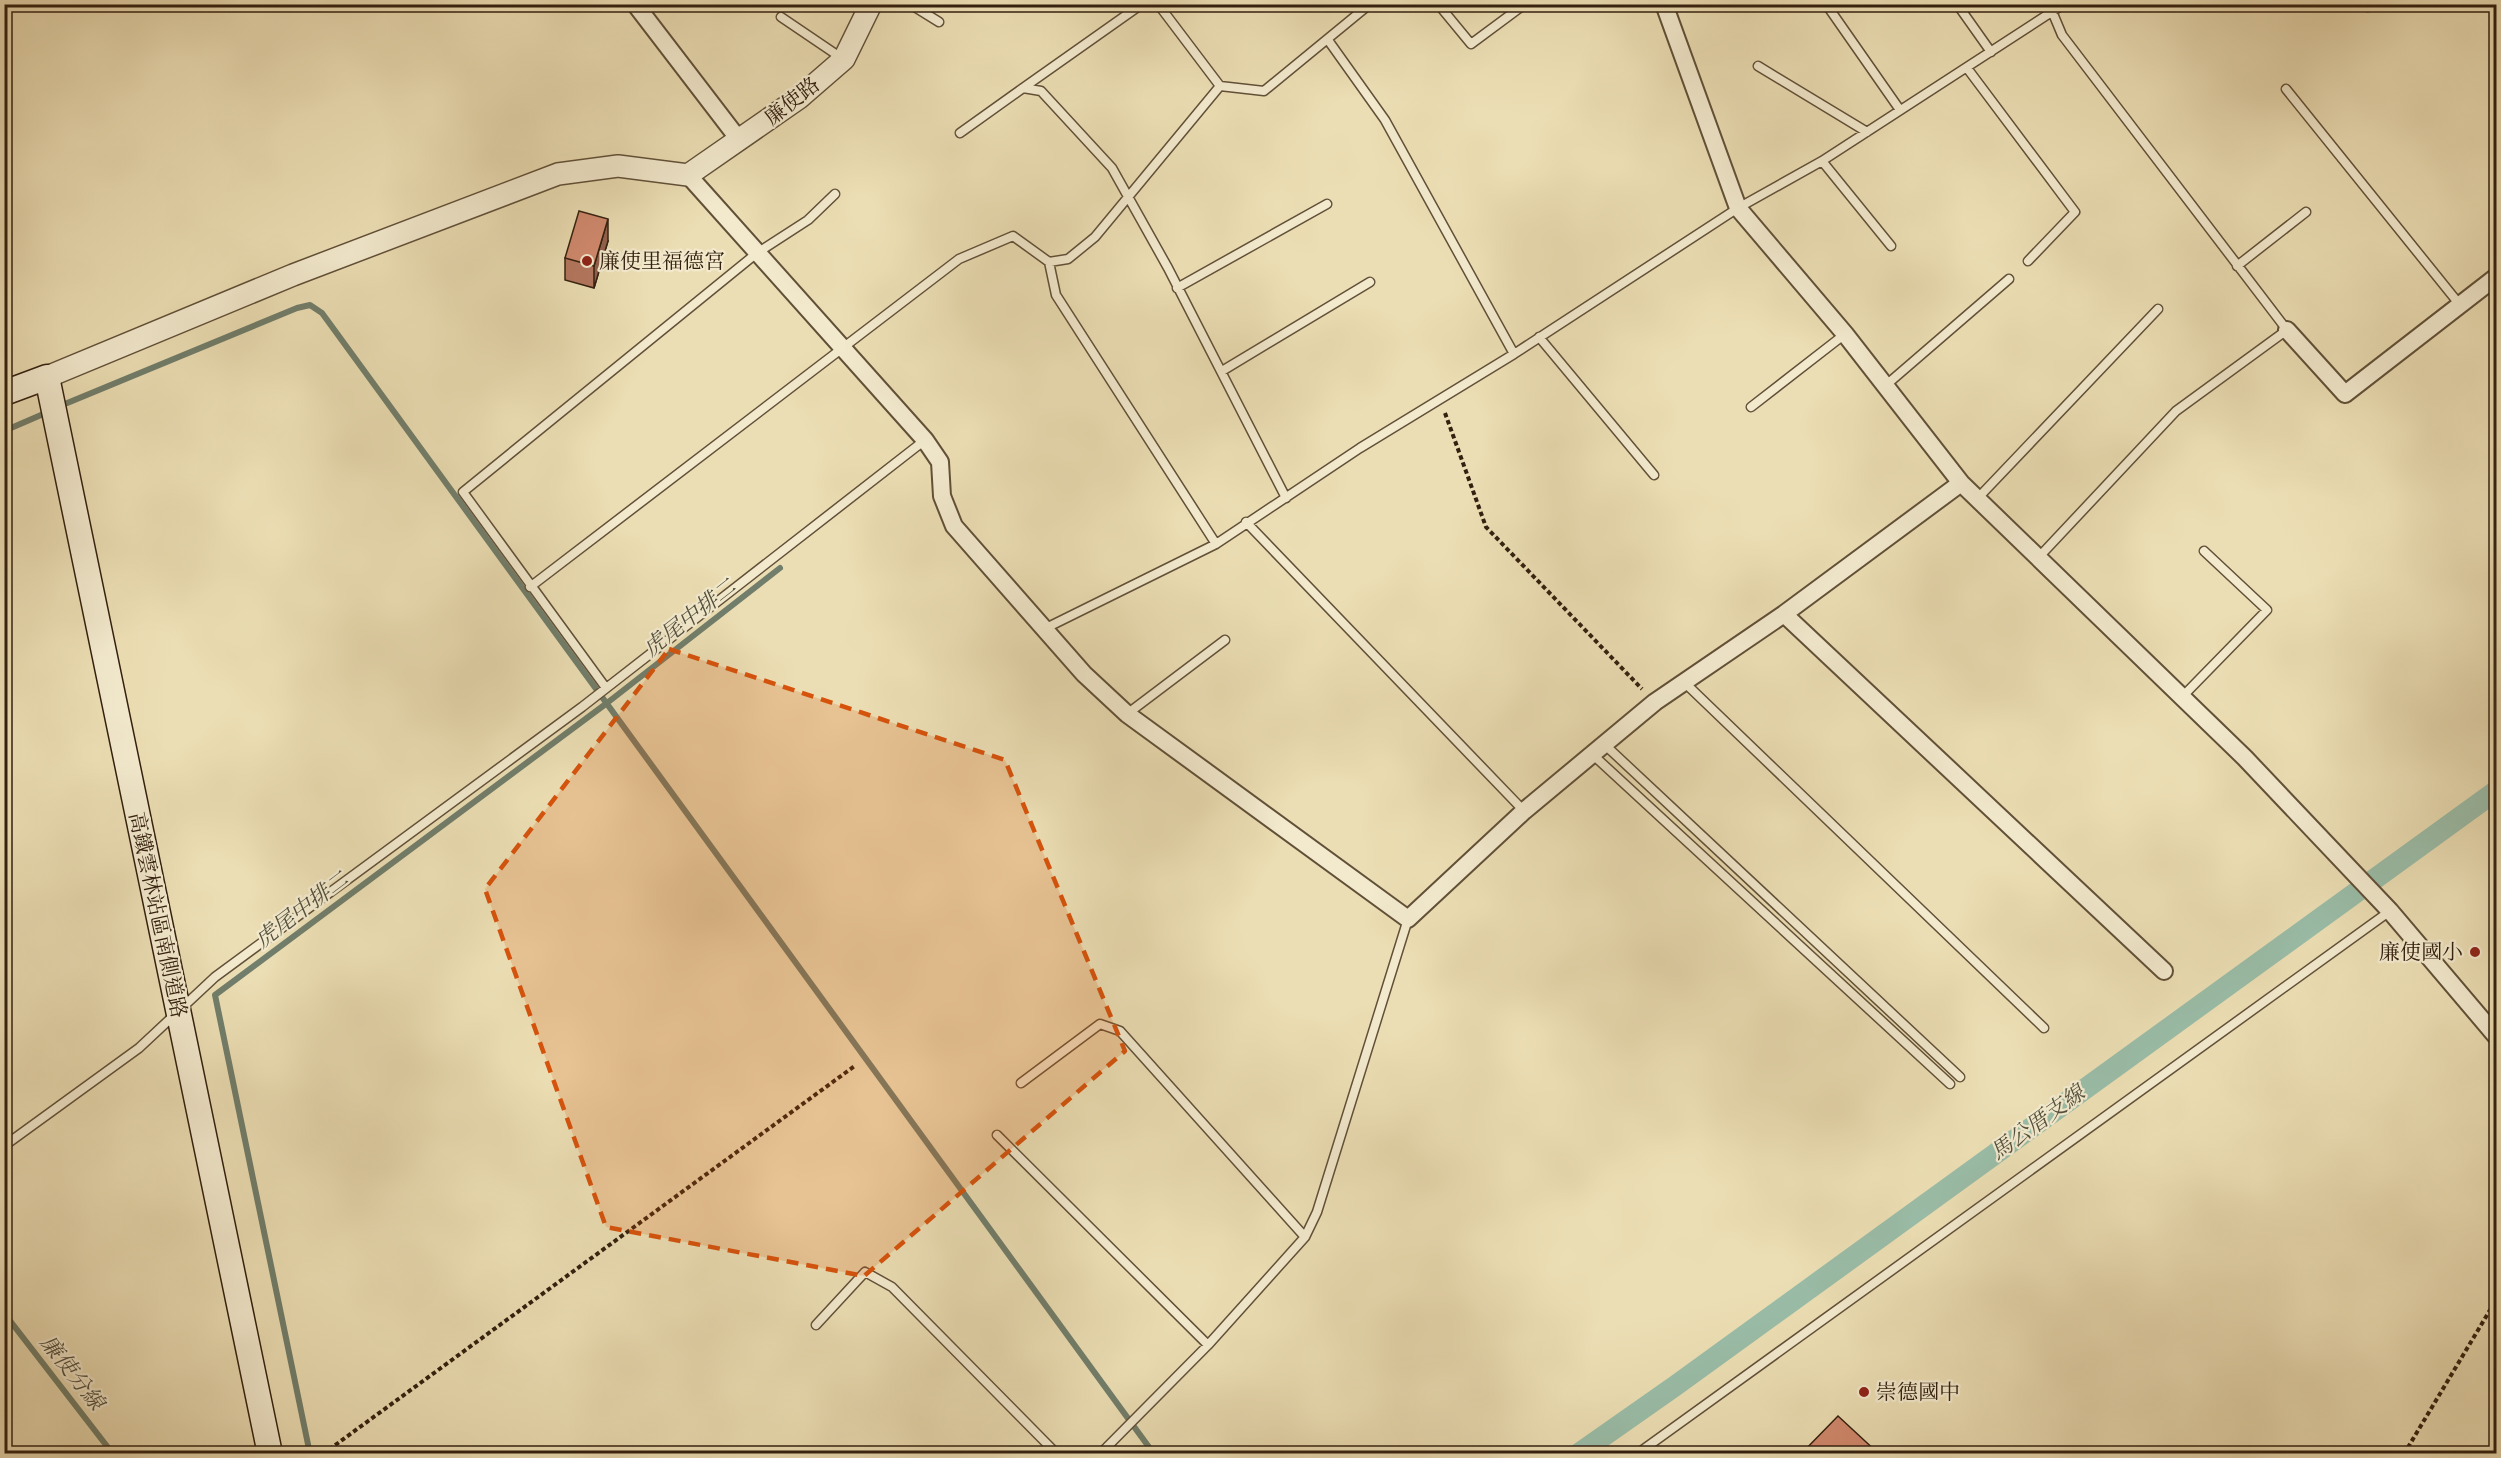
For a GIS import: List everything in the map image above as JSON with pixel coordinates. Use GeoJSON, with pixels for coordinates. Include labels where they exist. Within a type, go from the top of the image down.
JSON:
{"type":"FeatureCollection","features":[{"type":"Feature","properties":{"kind":"main road"},"geometry":{"type":"LineString","coordinates":[[4,393],[47,377]]}},
{"type":"Feature","properties":{"kind":"main road","name":"高鐵雲林站區南側道路"},"geometry":{"type":"LineString","coordinates":[[47,377],[270,1454]]}},
{"type":"Feature","properties":{"kind":"street"},"geometry":{"type":"LineString","coordinates":[[635,4],[740,141]]}},
{"type":"Feature","properties":{"kind":"street","name":"廉使路"},"geometry":{"type":"LineString","coordinates":[[688,175],[799,98],[844,59],[871,4]]}},
{"type":"Feature","properties":{"kind":"street"},"geometry":{"type":"LineString","coordinates":[[1664,4],[1738,208],[1845,334],[1961,483],[2183,696],[2384,906],[2496,1036]]}},
{"type":"Feature","properties":{"kind":"street"},"geometry":{"type":"LineString","coordinates":[[47,377],[293,275],[558,174],[618,166],[688,175],[926,440],[940,462],[942,496],[954,526],[1084,674],[1127,714],[1408,919],[1524,811],[1655,702],[1784,614],[1961,483]]}},
{"type":"Feature","properties":{"kind":"street"},"geometry":{"type":"LineString","coordinates":[[2287,330],[2345,394],[2496,277]]}},
{"type":"Feature","properties":{"kind":"street"},"geometry":{"type":"LineString","coordinates":[[1784,614],[2164,971]]}},
{"type":"Feature","properties":{"kind":"lane"},"geometry":{"type":"LineString","coordinates":[[910,4],[939,22]]}},
{"type":"Feature","properties":{"kind":"lane"},"geometry":{"type":"LineString","coordinates":[[960,133],[1142,4]]}},
{"type":"Feature","properties":{"kind":"lane"},"geometry":{"type":"LineString","coordinates":[[1158,4],[1220,86],[1264,91],[1370,4]]}},
{"type":"Feature","properties":{"kind":"lane"},"geometry":{"type":"LineString","coordinates":[[1438,4],[1471,44],[1525,4]]}},
{"type":"Feature","properties":{"kind":"lane"},"geometry":{"type":"LineString","coordinates":[[1826,4],[1900,110]]}},
{"type":"Feature","properties":{"kind":"lane"},"geometry":{"type":"LineString","coordinates":[[1957,4],[1991,52]]}},
{"type":"Feature","properties":{"kind":"lane"},"geometry":{"type":"LineString","coordinates":[[1043,629],[1216,544],[1360,448],[1515,354],[1738,208],[1822,161],[1868,132],[1991,52],[2051,8],[2064,4]]}},
{"type":"Feature","properties":{"kind":"lane"},"geometry":{"type":"LineString","coordinates":[[2038,558],[2176,411],[2287,330],[2275,311],[2237,266],[2062,35],[2051,8]]}},
{"type":"Feature","properties":{"kind":"lane"},"geometry":{"type":"LineString","coordinates":[[781,17],[844,59]]}},
{"type":"Feature","properties":{"kind":"lane"},"geometry":{"type":"LineString","coordinates":[[1328,40],[1385,120],[1515,354]]}},
{"type":"Feature","properties":{"kind":"lane"},"geometry":{"type":"LineString","coordinates":[[1758,66],[1868,132]]}},
{"type":"Feature","properties":{"kind":"lane"},"geometry":{"type":"LineString","coordinates":[[1967,68],[2076,212],[2028,261]]}},
{"type":"Feature","properties":{"kind":"lane"},"geometry":{"type":"LineString","coordinates":[[1049,262],[1068,259],[1095,237],[1220,86]]}},
{"type":"Feature","properties":{"kind":"lane"},"geometry":{"type":"LineString","coordinates":[[1023,88],[1041,91],[1112,168],[1130,197],[1222,371],[1286,498]]}},
{"type":"Feature","properties":{"kind":"lane"},"geometry":{"type":"LineString","coordinates":[[2286,89],[2460,305]]}},
{"type":"Feature","properties":{"kind":"lane"},"geometry":{"type":"LineString","coordinates":[[1822,161],[1891,246]]}},
{"type":"Feature","properties":{"kind":"lane"},"geometry":{"type":"LineString","coordinates":[[606,688],[530,587],[463,492],[757,254],[808,220],[834,194]]}},
{"type":"Feature","properties":{"kind":"lane"},"geometry":{"type":"LineString","coordinates":[[1178,288],[1327,204]]}},
{"type":"Feature","properties":{"kind":"lane"},"geometry":{"type":"LineString","coordinates":[[2237,266],[2306,212]]}},
{"type":"Feature","properties":{"kind":"lane"},"geometry":{"type":"LineString","coordinates":[[530,587],[842,349],[897,303],[958,259],[1013,236],[1049,262],[1056,295],[1216,544]]}},
{"type":"Feature","properties":{"kind":"lane"},"geometry":{"type":"LineString","coordinates":[[1885,386],[2008,279]]}},
{"type":"Feature","properties":{"kind":"lane"},"geometry":{"type":"LineString","coordinates":[[1222,371],[1370,282]]}},
{"type":"Feature","properties":{"kind":"lane"},"geometry":{"type":"LineString","coordinates":[[1977,500],[2158,309]]}},
{"type":"Feature","properties":{"kind":"lane"},"geometry":{"type":"LineString","coordinates":[[1750,407],[1845,334]]}},
{"type":"Feature","properties":{"kind":"lane"},"geometry":{"type":"LineString","coordinates":[[1539,337],[1654,475]]}},
{"type":"Feature","properties":{"kind":"lane"},"geometry":{"type":"LineString","coordinates":[[4,1146],[139,1047],[179,1014],[215,977],[606,688],[926,440]]}},
{"type":"Feature","properties":{"kind":"lane"},"geometry":{"type":"LineString","coordinates":[[1246,522],[1524,811]]}},
{"type":"Feature","properties":{"kind":"lane"},"geometry":{"type":"LineString","coordinates":[[2183,696],[2267,609],[2204,551]]}},
{"type":"Feature","properties":{"kind":"lane"},"geometry":{"type":"LineString","coordinates":[[1127,714],[1225,640]]}},
{"type":"Feature","properties":{"kind":"lane"},"geometry":{"type":"LineString","coordinates":[[1685,683],[2044,1028]]}},
{"type":"Feature","properties":{"kind":"lane"},"geometry":{"type":"LineString","coordinates":[[1598,749],[1960,1077]]}},
{"type":"Feature","properties":{"kind":"lane"},"geometry":{"type":"LineString","coordinates":[[1598,749],[1950,1084]]}},
{"type":"Feature","properties":{"kind":"lane"},"geometry":{"type":"LineString","coordinates":[[1637,1454],[2384,906]]}},
{"type":"Feature","properties":{"kind":"lane"},"geometry":{"type":"LineString","coordinates":[[1100,1454],[1208,1345],[1305,1237],[1317,1212],[1408,919]]}},
{"type":"Feature","properties":{"kind":"lane"},"geometry":{"type":"LineString","coordinates":[[1021,1083],[1100,1024],[1120,1031],[1305,1237]]}},
{"type":"Feature","properties":{"kind":"lane"},"geometry":{"type":"LineString","coordinates":[[997,1135],[1208,1345]]}},
{"type":"Feature","properties":{"kind":"lane"},"geometry":{"type":"LineString","coordinates":[[816,1325],[865,1272],[892,1287],[1057,1454]]}},
{"type":"Feature","properties":{"kind":"path"},"geometry":{"type":"LineString","coordinates":[[1441,400],[1486,527],[1655,702]]}},
{"type":"Feature","properties":{"kind":"path"},"geometry":{"type":"LineString","coordinates":[[323,1454],[856,1065]]}},
{"type":"Feature","properties":{"kind":"path"},"geometry":{"type":"LineString","coordinates":[[2404,1454],[2496,1300]]}},
{"type":"Feature","properties":{"kind":"highlighted area"},"geometry":{"type":"Polygon","coordinates":[[[669,649],[1005,760],[1125,1051],[864,1276],[606,1227],[485,889],[669,649]]]}},
{"type":"Feature","properties":{"kind":"building"},"geometry":{"type":"Polygon","coordinates":[[[579,211],[608,219],[594,266],[565,258],[579,211]]]}},
{"type":"Feature","properties":{"kind":"building"},"geometry":{"type":"Polygon","coordinates":[[[1838,1416],[1879,1454],[1801,1454],[1838,1416]]]}},
{"type":"Feature","properties":{"kind":"waterway"},"geometry":{"type":"LineString","coordinates":[[60,406],[297,308],[310,305],[322,313],[1154,1454]]}},
{"type":"Feature","properties":{"kind":"waterway"},"geometry":{"type":"LineString","coordinates":[[4,431],[48,412]]}},
{"type":"Feature","properties":{"kind":"waterway","name":"虎尾中排二"},"geometry":{"type":"LineString","coordinates":[[310,1454],[215,995],[607,703],[780,568]]}},
{"type":"Feature","properties":{"kind":"waterway","name":"馬公厝支線"},"geometry":{"type":"LineString","coordinates":[[1578,1454],[2496,791]]}},
{"type":"Feature","properties":{"kind":"waterway","name":"廉使分線"},"geometry":{"type":"LineString","coordinates":[[4,1313],[113,1454]]}},
{"type":"Feature","properties":{"kind":"place","name":"廉使里福德宮"},"geometry":{"type":"Point","coordinates":[587,261]}},
{"type":"Feature","properties":{"kind":"place","name":"廉使國小"},"geometry":{"type":"Point","coordinates":[2475,952]}},
{"type":"Feature","properties":{"kind":"place","name":"崇德國中"},"geometry":{"type":"Point","coordinates":[1864,1392]}}]}
